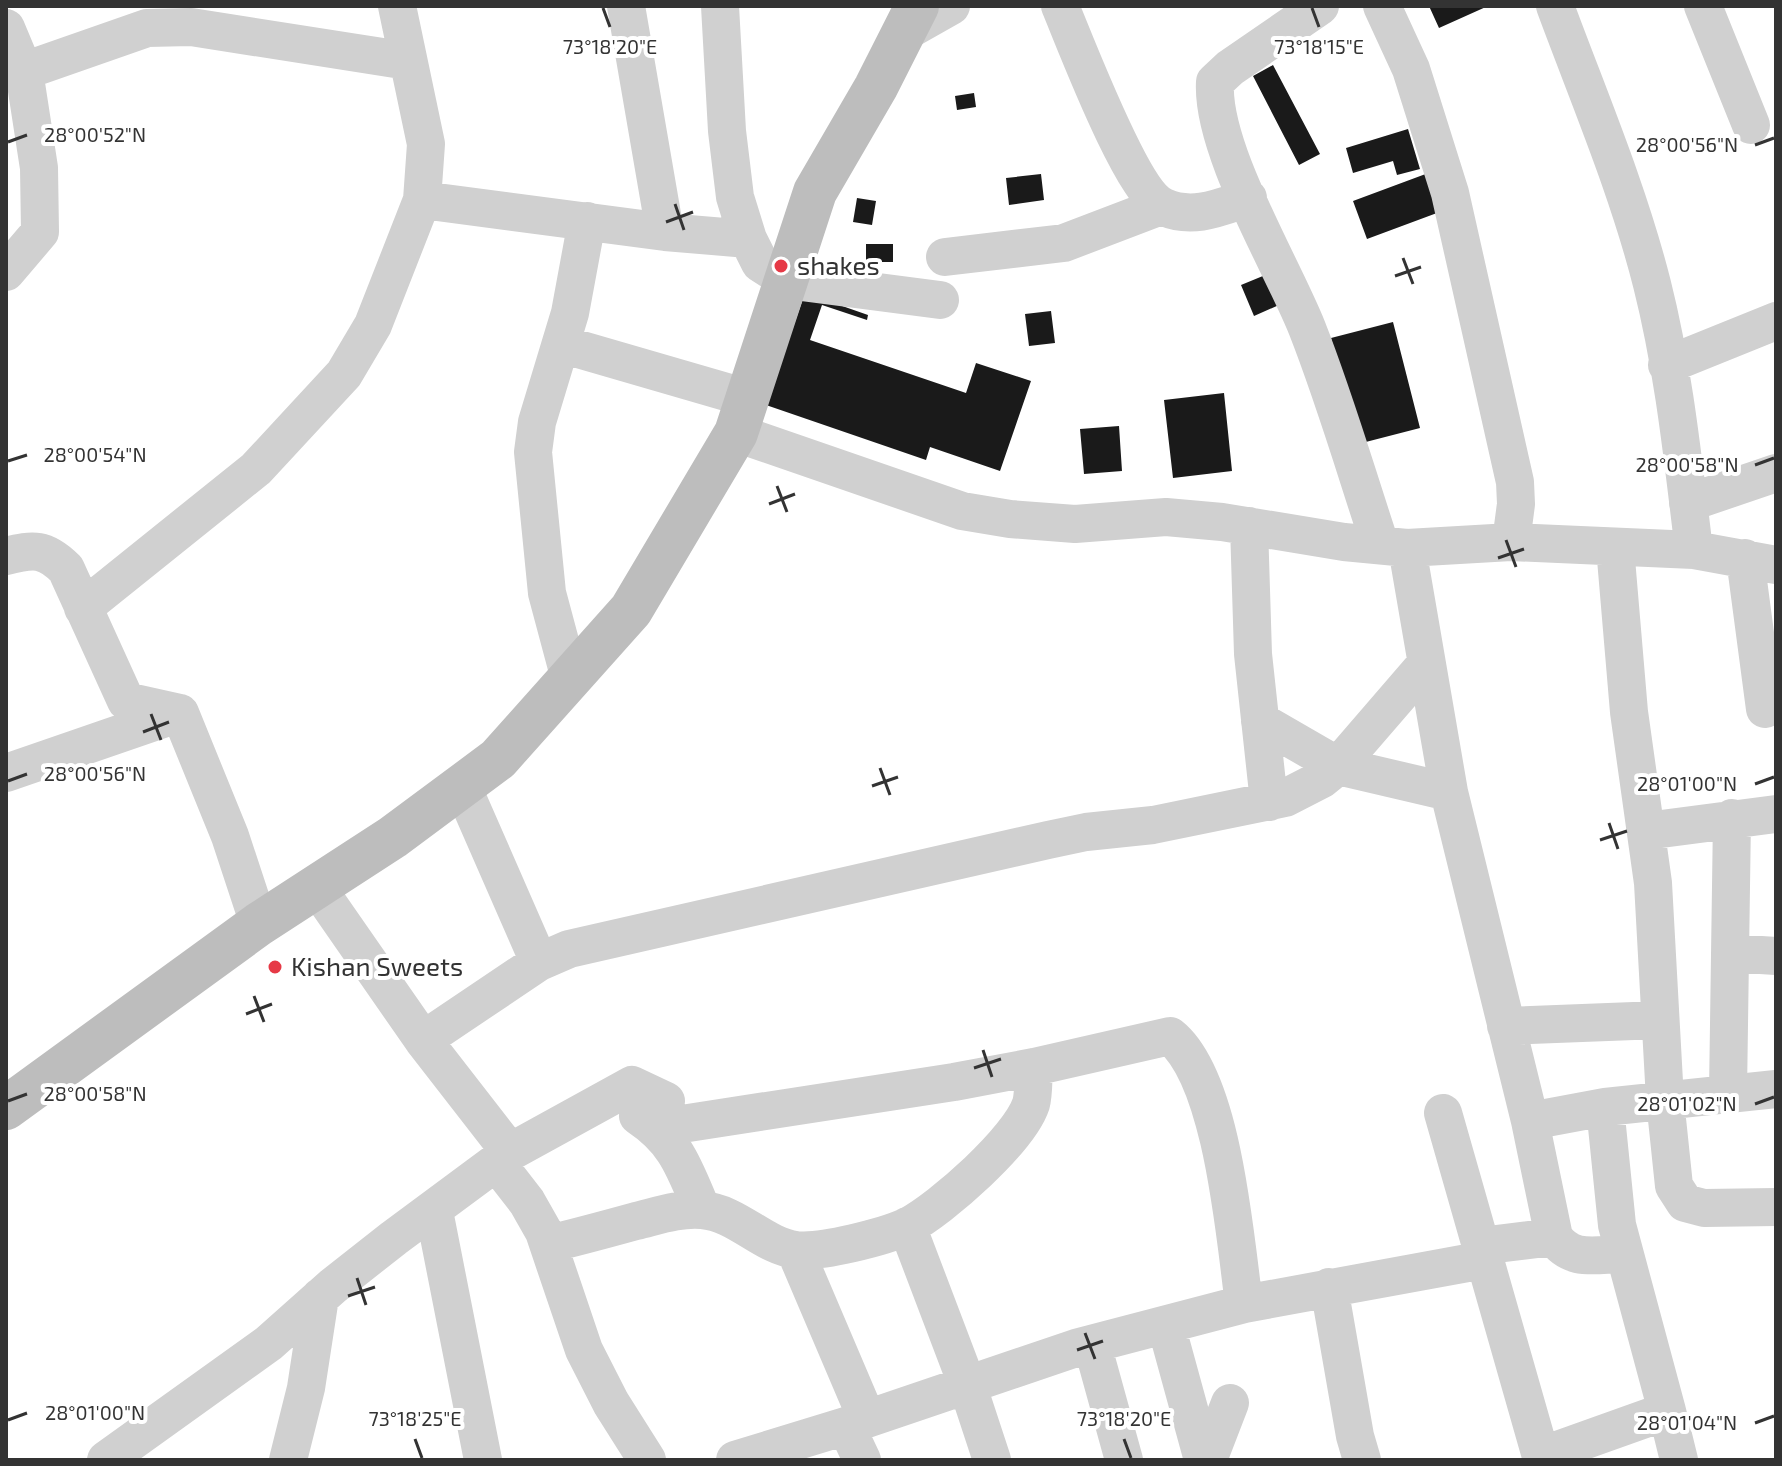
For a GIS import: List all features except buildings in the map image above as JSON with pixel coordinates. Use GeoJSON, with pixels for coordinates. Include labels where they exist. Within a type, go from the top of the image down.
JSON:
{"type":"FeatureCollection","features":[{"type":"Feature","properties":{"kind":"street"},"geometry":{"type":"LineString","coordinates":[[83,608],[256,469],[344,374],[373,325],[422,200],[426,144],[397,6]]}},
{"type":"Feature","properties":{"kind":"street"},"geometry":{"type":"LineString","coordinates":[[626,6],[665,232]]}},
{"type":"Feature","properties":{"kind":"street"},"geometry":{"type":"LineString","coordinates":[[720,6],[735,197],[748,239],[760,263],[786,280],[940,300]]}},
{"type":"Feature","properties":{"kind":"street"},"geometry":{"type":"LineString","coordinates":[[6,1108],[259,924],[393,837],[498,759],[631,610],[742,416],[815,192],[911,19],[951,6]]}},
{"type":"Feature","properties":{"kind":"street"},"geometry":{"type":"LineString","coordinates":[[1060,6],[1111,125],[1143,187],[1161,206],[1186,213],[1211,211],[1248,198]]}},
{"type":"Feature","properties":{"kind":"street"},"geometry":{"type":"LineString","coordinates":[[1320,6],[1230,68],[1215,82],[1214,102],[1248,198],[1306,326],[1393,546],[1426,664],[1449,792],[1530,1121],[1554,1237],[1563,1250],[1576,1255],[1624,1254]]}},
{"type":"Feature","properties":{"kind":"street"},"geometry":{"type":"LineString","coordinates":[[1382,6],[1411,69],[1454,206],[1515,482],[1516,504],[1511,542]]}},
{"type":"Feature","properties":{"kind":"street"},"geometry":{"type":"LineString","coordinates":[[1555,6],[1641,245],[1653,287],[1694,550]]}},
{"type":"Feature","properties":{"kind":"street"},"geometry":{"type":"LineString","coordinates":[[1703,6],[1751,125]]}},
{"type":"Feature","properties":{"kind":"street"},"geometry":{"type":"LineString","coordinates":[[24,71],[153,17],[191,27],[408,61]]}},
{"type":"Feature","properties":{"kind":"street"},"geometry":{"type":"LineString","coordinates":[[6,28],[24,71],[39,168],[40,232],[6,272]]}},
{"type":"Feature","properties":{"kind":"street"},"geometry":{"type":"LineString","coordinates":[[422,200],[665,232],[748,239]]}},
{"type":"Feature","properties":{"kind":"street"},"geometry":{"type":"LineString","coordinates":[[945,257],[1064,243],[1161,206]]}},
{"type":"Feature","properties":{"kind":"street"},"geometry":{"type":"LineString","coordinates":[[570,679],[547,593],[533,452],[537,422],[570,313],[587,221]]}},
{"type":"Feature","properties":{"kind":"street"},"geometry":{"type":"LineString","coordinates":[[1667,365],[1776,321]]}},
{"type":"Feature","properties":{"kind":"street"},"geometry":{"type":"LineString","coordinates":[[561,344],[742,416],[962,511],[1010,519],[1075,524],[1166,517],[1393,546],[1511,542],[1694,550],[1760,562],[1765,709]]}},
{"type":"Feature","properties":{"kind":"street"},"geometry":{"type":"LineString","coordinates":[[1688,503],[1776,473]]}},
{"type":"Feature","properties":{"kind":"street"},"geometry":{"type":"LineString","coordinates":[[1249,526],[1253,654],[1269,802]]}},
{"type":"Feature","properties":{"kind":"street"},"geometry":{"type":"LineString","coordinates":[[1615,547],[1629,712],[1653,883],[1665,1100],[1674,1186],[1685,1203],[1704,1208],[1776,1207]]}},
{"type":"Feature","properties":{"kind":"street"},"geometry":{"type":"LineString","coordinates":[[6,556],[25,551],[51,555],[66,569],[126,701],[180,713]]}},
{"type":"Feature","properties":{"kind":"street"},"geometry":{"type":"LineString","coordinates":[[423,1040],[539,962],[569,949],[1048,840],[1153,825],[1285,798],[1322,779],[1338,766],[1426,664]]}},
{"type":"Feature","properties":{"kind":"street"},"geometry":{"type":"LineString","coordinates":[[6,773],[180,713]]}},
{"type":"Feature","properties":{"kind":"street"},"geometry":{"type":"LineString","coordinates":[[180,713],[230,836],[259,924]]}},
{"type":"Feature","properties":{"kind":"street"},"geometry":{"type":"LineString","coordinates":[[1260,721],[1338,766],[1449,792]]}},
{"type":"Feature","properties":{"kind":"street"},"geometry":{"type":"LineString","coordinates":[[462,786],[539,962]]}},
{"type":"Feature","properties":{"kind":"street"},"geometry":{"type":"LineString","coordinates":[[1646,831],[1776,814]]}},
{"type":"Feature","properties":{"kind":"street"},"geometry":{"type":"LineString","coordinates":[[1728,1093],[1732,818]]}},
{"type":"Feature","properties":{"kind":"street"},"geometry":{"type":"LineString","coordinates":[[316,886],[503,1157],[548,1244],[584,1350],[611,1403],[647,1460]]}},
{"type":"Feature","properties":{"kind":"street"},"geometry":{"type":"LineString","coordinates":[[1730,953],[1776,956]]}},
{"type":"Feature","properties":{"kind":"street"},"geometry":{"type":"LineString","coordinates":[[1506,1026],[1660,1020]]}},
{"type":"Feature","properties":{"kind":"street"},"geometry":{"type":"LineString","coordinates":[[106,1460],[269,1343],[320,1297],[394,1238],[503,1157],[605,1098],[623,1106],[661,1115],[1034,1067],[1170,1036],[1181,1045],[1203,1087],[1215,1122],[1244,1304]]}},
{"type":"Feature","properties":{"kind":"street"},"geometry":{"type":"LineString","coordinates":[[548,1244],[678,1211],[702,1210],[727,1216],[771,1241],[795,1250],[856,1243],[907,1226],[943,1201],[985,1164],[1022,1122],[1032,1102],[1034,1067]]}},
{"type":"Feature","properties":{"kind":"street"},"geometry":{"type":"LineString","coordinates":[[1530,1121],[1605,1107],[1776,1089]]}},
{"type":"Feature","properties":{"kind":"street"},"geometry":{"type":"LineString","coordinates":[[1605,1107],[1617,1225],[1679,1460]]}},
{"type":"Feature","properties":{"kind":"street"},"geometry":{"type":"LineString","coordinates":[[1443,1113],[1542,1458],[1667,1411]]}},
{"type":"Feature","properties":{"kind":"street"},"geometry":{"type":"LineString","coordinates":[[661,1115],[702,1210]]}},
{"type":"Feature","properties":{"kind":"street"},"geometry":{"type":"LineString","coordinates":[[434,1211],[483,1460]]}},
{"type":"Feature","properties":{"kind":"street"},"geometry":{"type":"LineString","coordinates":[[907,1226],[967,1384],[992,1460]]}},
{"type":"Feature","properties":{"kind":"street"},"geometry":{"type":"LineString","coordinates":[[735,1460],[1092,1344],[1244,1304],[1554,1237]]}},
{"type":"Feature","properties":{"kind":"street"},"geometry":{"type":"LineString","coordinates":[[795,1250],[856,1422],[862,1460]]}},
{"type":"Feature","properties":{"kind":"street"},"geometry":{"type":"LineString","coordinates":[[1329,1287],[1362,1460]]}},
{"type":"Feature","properties":{"kind":"street"},"geometry":{"type":"LineString","coordinates":[[288,1460],[306,1388],[320,1297]]}},
{"type":"Feature","properties":{"kind":"street"},"geometry":{"type":"LineString","coordinates":[[1166,1325],[1206,1460]]}},
{"type":"Feature","properties":{"kind":"street"},"geometry":{"type":"LineString","coordinates":[[1092,1344],[1124,1460]]}},
{"type":"Feature","properties":{"kind":"street"},"geometry":{"type":"LineString","coordinates":[[1206,1460],[1230,1403]]}},
{"type":"Feature","properties":{"kind":"place","name":"shakes"},"geometry":{"type":"Point","coordinates":[781,266]}},
{"type":"Feature","properties":{"kind":"place","name":"Kishan Sweets"},"geometry":{"type":"Point","coordinates":[275,967]}}]}
